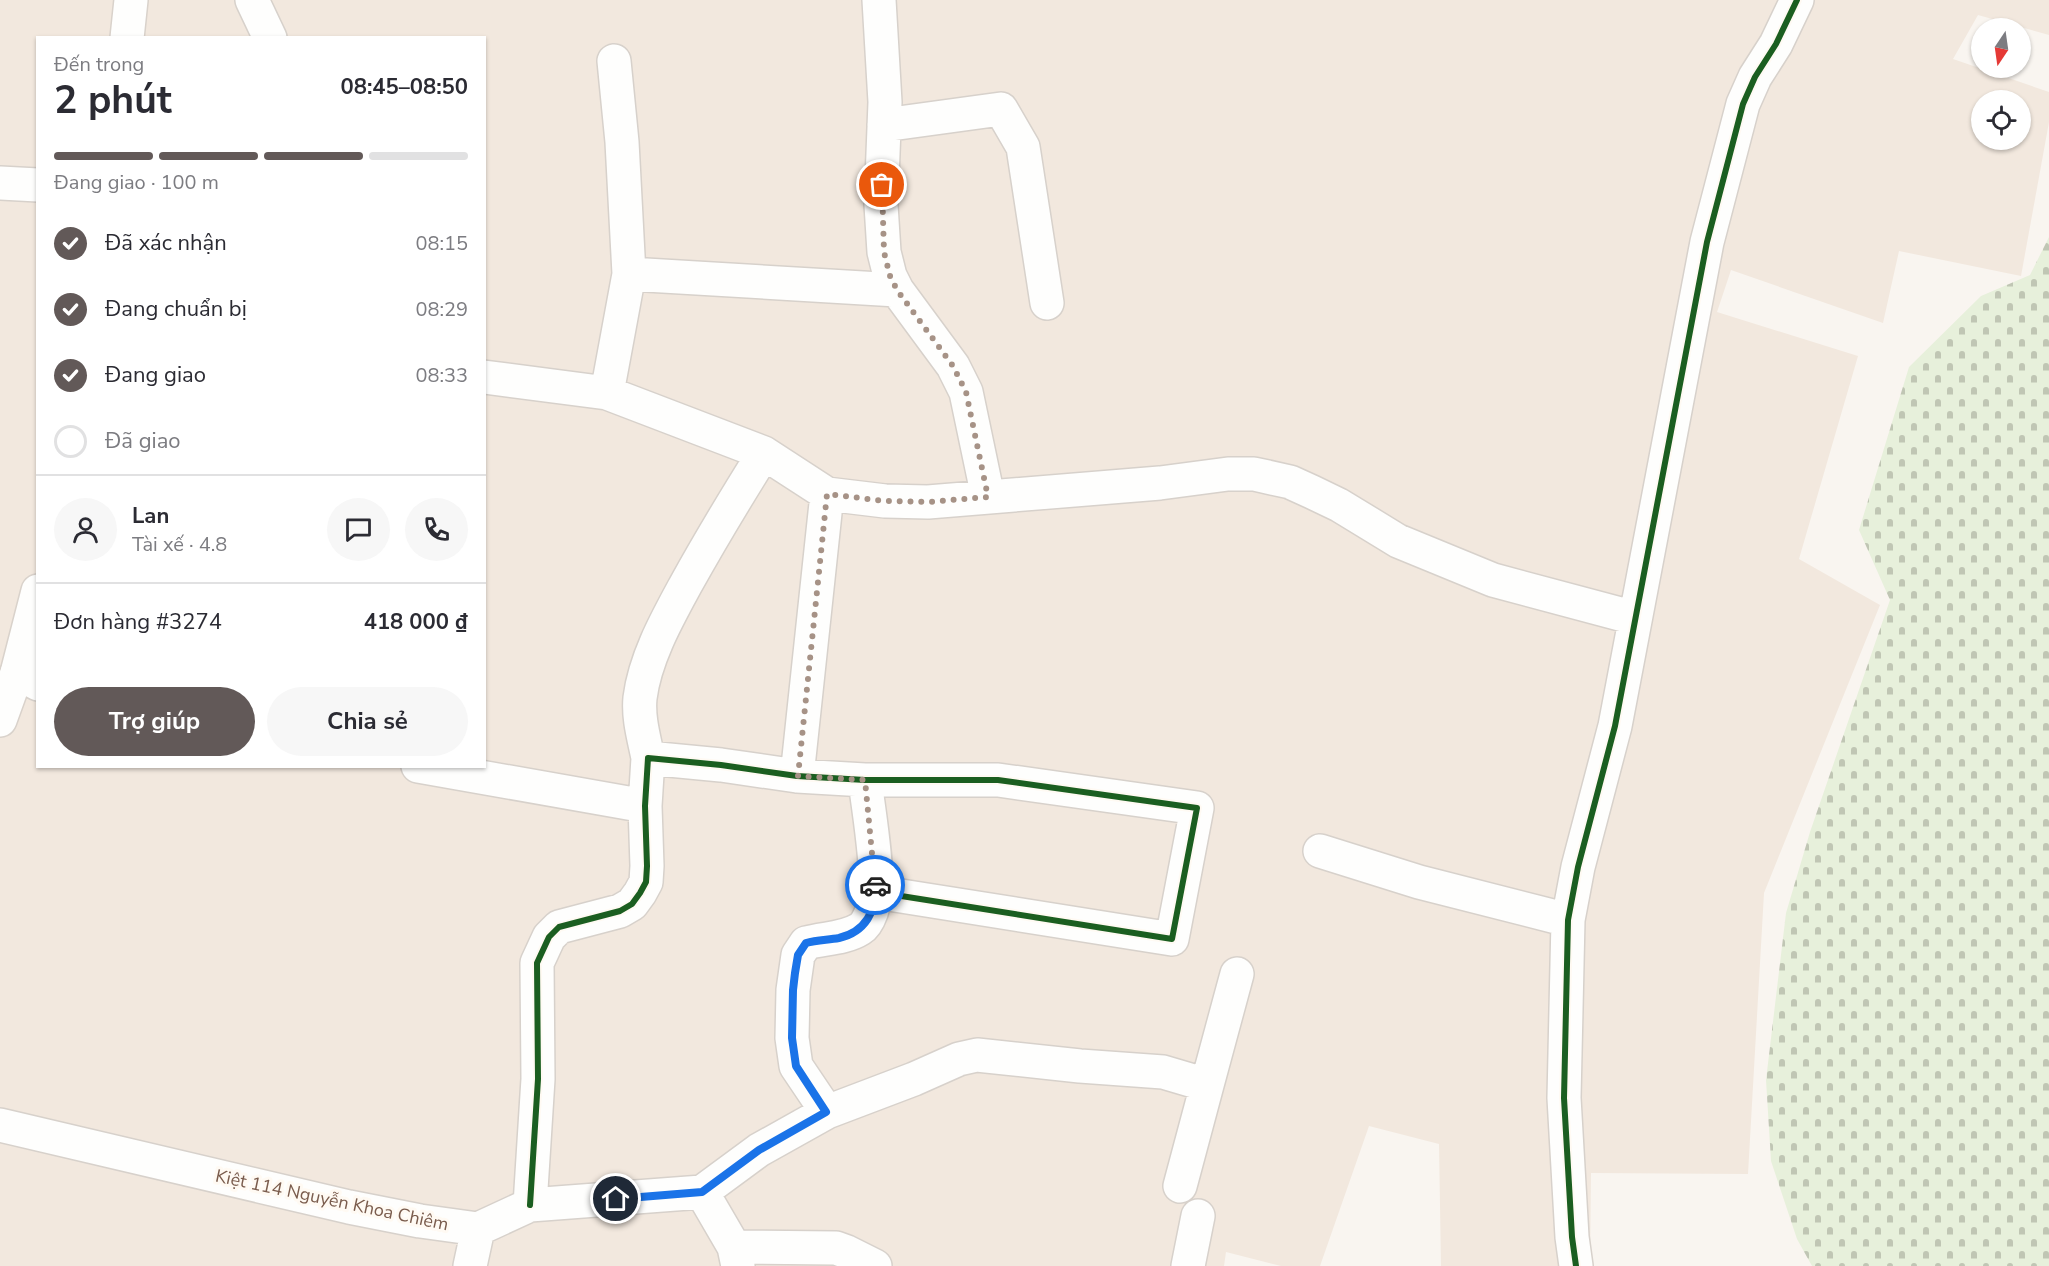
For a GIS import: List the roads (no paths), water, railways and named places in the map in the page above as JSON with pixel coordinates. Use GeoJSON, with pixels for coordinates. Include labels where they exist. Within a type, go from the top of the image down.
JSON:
{"type":"FeatureCollection","features":[{"type":"Feature","properties":{"kind":"street"},"geometry":{"type":"LineString","coordinates":[[127,36],[131,0]]}},
{"type":"Feature","properties":{"kind":"street"},"geometry":{"type":"LineString","coordinates":[[252,0],[269,36]]}},
{"type":"Feature","properties":{"kind":"street"},"geometry":{"type":"LineString","coordinates":[[879,0],[883,44],[884,252],[890,276],[897,290],[953,366],[966,392],[988,497]]}},
{"type":"Feature","properties":{"kind":"street"},"geometry":{"type":"LineString","coordinates":[[1576,1266],[1572,1237],[1564,1098],[1568,920],[1578,867],[1615,726],[1707,242],[1743,104],[1797,0]]}},
{"type":"Feature","properties":{"kind":"street"},"geometry":{"type":"LineString","coordinates":[[607,393],[629,274],[622,142],[614,61]]}},
{"type":"Feature","properties":{"kind":"street"},"geometry":{"type":"LineString","coordinates":[[884,124],[1001,109],[1023,147],[1047,303]]}},
{"type":"Feature","properties":{"kind":"street"},"geometry":{"type":"LineString","coordinates":[[0,183],[36,185]]}},
{"type":"Feature","properties":{"kind":"street"},"geometry":{"type":"LineString","coordinates":[[629,274],[897,290]]}},
{"type":"Feature","properties":{"kind":"street"},"geometry":{"type":"LineString","coordinates":[[486,377],[607,393],[764,453],[827,494],[885,501],[928,502],[1160,483],[1228,474],[1254,474],[1290,482],[1339,505],[1398,541],[1493,580],[1635,618]]}},
{"type":"Feature","properties":{"kind":"street"},"geometry":{"type":"LineString","coordinates":[[530,1205],[538,1079],[537,963],[549,937],[559,927],[620,911],[632,904],[646,882],[645,806],[648,758],[640,718],[640,699],[644,678],[667,619],[714,533],[764,453]]}},
{"type":"Feature","properties":{"kind":"street"},"geometry":{"type":"LineString","coordinates":[[798,776],[827,494]]}},
{"type":"Feature","properties":{"kind":"street"},"geometry":{"type":"LineString","coordinates":[[0,720],[27,678],[36,607]]}},
{"type":"Feature","properties":{"kind":"street"},"geometry":{"type":"LineString","coordinates":[[648,758],[798,776],[865,780],[998,780],[1197,808],[1172,939],[876,892]]}},
{"type":"Feature","properties":{"kind":"street"},"geometry":{"type":"LineString","coordinates":[[429,768],[645,806]]}},
{"type":"Feature","properties":{"kind":"street"},"geometry":{"type":"LineString","coordinates":[[826,1112],[796,1066],[792,1038],[793,990],[798,955],[806,943],[840,938],[862,928],[871,914],[876,892],[865,780]]}},
{"type":"Feature","properties":{"kind":"street"},"geometry":{"type":"LineString","coordinates":[[1320,851],[1419,882],[1568,920]]}},
{"type":"Feature","properties":{"kind":"street"},"geometry":{"type":"LineString","coordinates":[[1180,1186],[1238,974]]}},
{"type":"Feature","properties":{"kind":"street"},"geometry":{"type":"LineString","coordinates":[[470,1266],[478,1229],[530,1205],[702,1192],[759,1150],[826,1112],[914,1079],[958,1059],[977,1055],[1163,1072],[1207,1085]]}},
{"type":"Feature","properties":{"kind":"street","name":"Kiệt 114 Nguyễn Khoa Chiêm"},"geometry":{"type":"LineString","coordinates":[[0,1125],[349,1208],[478,1229]]}},
{"type":"Feature","properties":{"kind":"street"},"geometry":{"type":"LineString","coordinates":[[702,1192],[736,1257],[836,1248],[875,1266]]}},
{"type":"Feature","properties":{"kind":"street"},"geometry":{"type":"LineString","coordinates":[[1188,1266],[1198,1216]]}}]}
